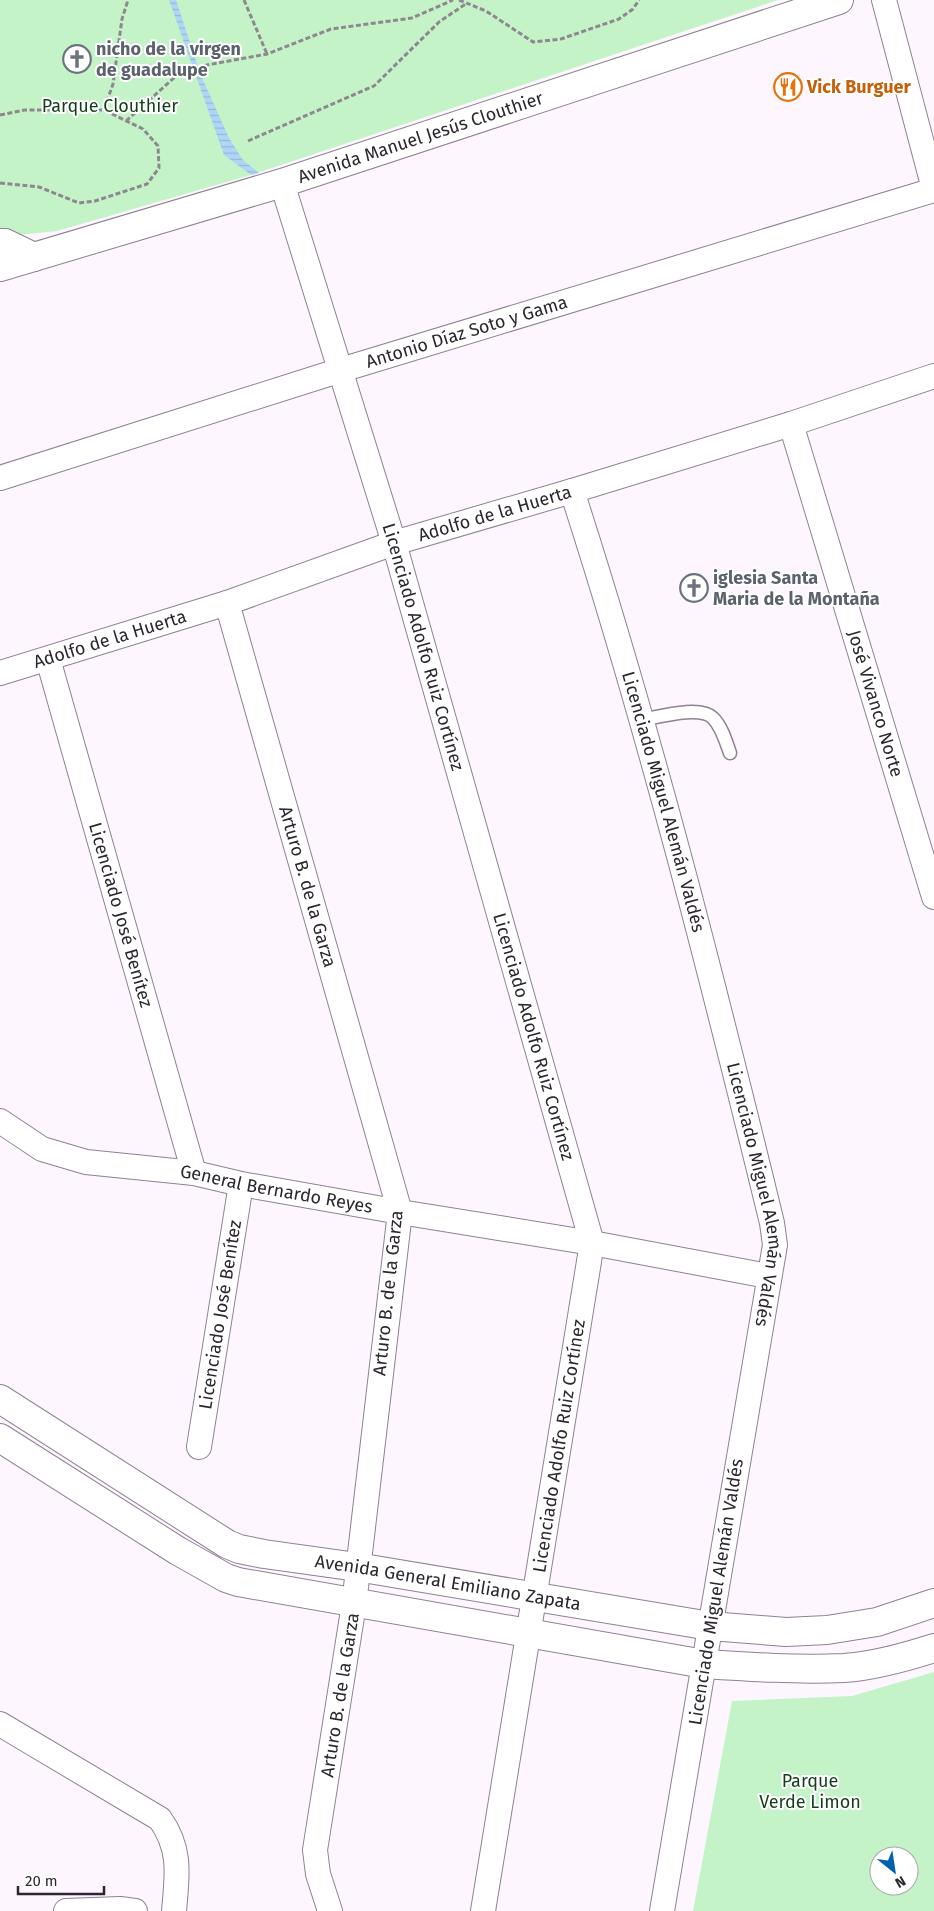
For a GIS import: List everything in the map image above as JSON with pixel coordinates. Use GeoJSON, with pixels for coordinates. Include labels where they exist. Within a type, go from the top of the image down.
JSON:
{"type":"FeatureCollection","features":[{"type":"Feature","properties":{"kind":"street","name":"Avenida Manuel Jesús Clouthier"},"geometry":{"type":"LineString","coordinates":[[0,267],[282,183],[839,0]]}},
{"type":"Feature","properties":{"kind":"street"},"geometry":{"type":"LineString","coordinates":[[884,0],[934,190]]}},
{"type":"Feature","properties":{"kind":"street","name":"Licenciado Adolfo Ruiz Cortínez"},"geometry":{"type":"LineString","coordinates":[[282,183],[394,543],[592,1243],[483,1911]]}},
{"type":"Feature","properties":{"kind":"street","name":"Antonio Díaz Soto y Gama"},"geometry":{"type":"LineString","coordinates":[[0,478],[341,370],[934,190]]}},
{"type":"Feature","properties":{"kind":"street"},"geometry":{"type":"LineString","coordinates":[[0,243],[5,243],[34,256]]}},
{"type":"Feature","properties":{"kind":"street","name":"Adolfo de la Huerta"},"geometry":{"type":"LineString","coordinates":[[0,673],[227,603],[394,543],[791,424],[934,376]]}},
{"type":"Feature","properties":{"kind":"street","name":"José Vivanco Norte"},"geometry":{"type":"LineString","coordinates":[[791,424],[934,897]]}},
{"type":"Feature","properties":{"kind":"street","name":"Licenciado Miguel Alemán Valdés"},"geometry":{"type":"LineString","coordinates":[[572,491],[608,603],[708,962],[772,1223],[775,1245],[768,1276],[662,1911]]}},
{"type":"Feature","properties":{"kind":"street","name":"Arturo B. de la Garza"},"geometry":{"type":"LineString","coordinates":[[227,603],[400,1212],[354,1604],[315,1850],[318,1874],[330,1911]]}},
{"type":"Feature","properties":{"kind":"street","name":"Licenciado José Benítez"},"geometry":{"type":"LineString","coordinates":[[48,659],[194,1173]]}},
{"type":"Feature","properties":{"kind":"street","name":"General Bernardo Reyes"},"geometry":{"type":"LineString","coordinates":[[0,1121],[42,1149],[86,1162],[194,1173],[242,1184],[592,1243],[768,1276]]}},
{"type":"Feature","properties":{"kind":"street","name":"Licenciado José Benítez"},"geometry":{"type":"LineString","coordinates":[[199,1447],[242,1184]]}},
{"type":"Feature","properties":{"kind":"street","name":"Avenida General Emiliano Zapata"},"geometry":{"type":"LineString","coordinates":[[0,1399],[238,1549],[534,1595],[710,1626],[786,1632],[828,1630],[877,1622],[934,1603]]}},
{"type":"Feature","properties":{"kind":"street","name":"Avenida General Emiliano Zapata"},"geometry":{"type":"LineString","coordinates":[[0,1438],[178,1551],[226,1578],[258,1587],[704,1664],[750,1667],[845,1668],[907,1657],[934,1648]]}},
{"type":"Feature","properties":{"kind":"street"},"geometry":{"type":"LineString","coordinates":[[0,1724],[160,1819],[172,1841],[178,1866],[174,1911]]}},
{"type":"Feature","properties":{"kind":"street"},"geometry":{"type":"LineString","coordinates":[[66,1911],[120,1909],[135,1911]]}},
{"type":"Feature","properties":{"kind":"lane"},"geometry":{"type":"LineString","coordinates":[[641,720],[690,712],[703,712],[712,716],[717,722],[730,753]]}},
{"type":"Feature","properties":{"kind":"path"},"geometry":{"type":"LineString","coordinates":[[104,110],[113,84],[122,19],[128,0]]}},
{"type":"Feature","properties":{"kind":"path"},"geometry":{"type":"LineString","coordinates":[[244,0],[267,54]]}},
{"type":"Feature","properties":{"kind":"path"},"geometry":{"type":"LineString","coordinates":[[126,121],[176,76],[207,65],[267,54],[330,29],[412,18],[453,0]]}},
{"type":"Feature","properties":{"kind":"path"},"geometry":{"type":"LineString","coordinates":[[459,0],[486,11],[533,42],[562,39],[619,19],[634,9],[638,0]]}},
{"type":"Feature","properties":{"kind":"path"},"geometry":{"type":"LineString","coordinates":[[248,141],[374,86],[439,22],[467,3]]}},
{"type":"Feature","properties":{"kind":"path"},"geometry":{"type":"LineString","coordinates":[[0,115],[25,110],[104,110],[143,129],[158,146],[159,168],[147,184],[95,201],[79,203],[39,187],[0,183]]}},
{"type":"Feature","properties":{"kind":"green space","name":"Parque Clouthier"},"geometry":{"type":"Polygon","coordinates":[[[0,0],[778,0],[251,175],[57,231],[0,237],[0,0]]]}},
{"type":"Feature","properties":{"kind":"green space","name":"Parque Verde Limon"},"geometry":{"type":"Polygon","coordinates":[[[934,1672],[934,1911],[693,1911],[732,1701],[852,1696],[934,1672]]]}},
{"type":"Feature","properties":{"kind":"water"},"geometry":{"type":"Polygon","coordinates":[[[169,0],[176,0],[200,73],[229,138],[243,160],[259,173],[251,175],[224,155],[169,0]]]}},
{"type":"Feature","properties":{"kind":"place","name":"nicho de la virgen de guadalupe"},"geometry":{"type":"Point","coordinates":[77,59]}},
{"type":"Feature","properties":{"kind":"place","name":"Vick Burguer"},"geometry":{"type":"Point","coordinates":[788,87]}},
{"type":"Feature","properties":{"kind":"place","name":"iglesia Santa Maria de la Montaña"},"geometry":{"type":"Point","coordinates":[694,588]}}]}
